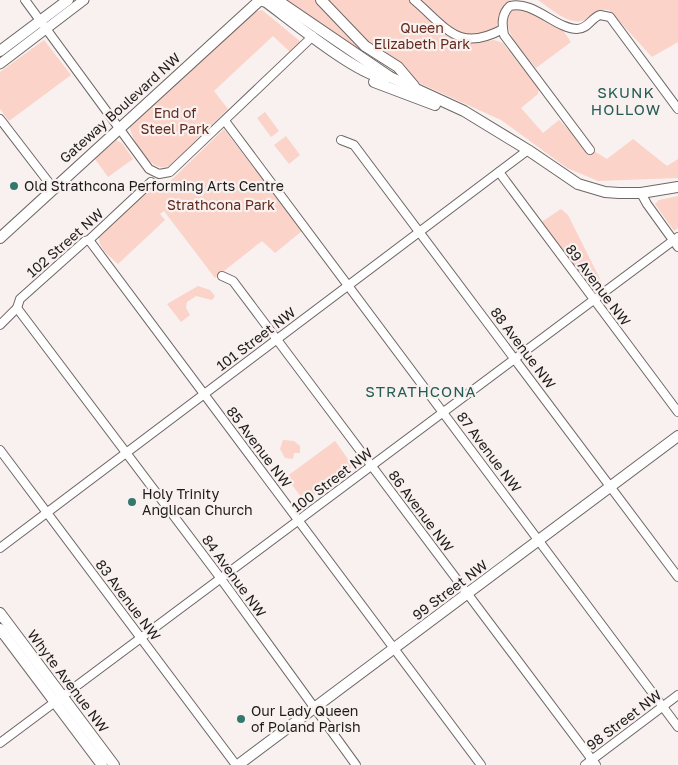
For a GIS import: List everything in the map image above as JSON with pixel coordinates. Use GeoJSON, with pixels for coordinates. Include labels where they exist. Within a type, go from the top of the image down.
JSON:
{"type":"FeatureCollection","features":[{"type":"Feature","properties":{"kind":"main road"},"geometry":{"type":"LineString","coordinates":[[0,51],[43,24],[68,0]]}},
{"type":"Feature","properties":{"kind":"main road"},"geometry":{"type":"LineString","coordinates":[[259,0],[266,2],[367,78],[485,125]]}},
{"type":"Feature","properties":{"kind":"main road","name":"Gateway Boulevard NW"},"geometry":{"type":"LineString","coordinates":[[0,238],[259,0]]}},
{"type":"Feature","properties":{"kind":"main road"},"geometry":{"type":"LineString","coordinates":[[278,0],[390,77],[464,111],[528,150],[578,184],[605,192],[641,193],[678,187]]}},
{"type":"Feature","properties":{"kind":"main road"},"geometry":{"type":"LineString","coordinates":[[321,0],[365,46],[401,70],[419,90]]}},
{"type":"Feature","properties":{"kind":"main road"},"geometry":{"type":"LineString","coordinates":[[352,65],[381,79],[390,77],[394,71],[392,65]]}},
{"type":"Feature","properties":{"kind":"main road","name":"99 Street NW"},"geometry":{"type":"LineString","coordinates":[[237,765],[678,436]]}},
{"type":"Feature","properties":{"kind":"main road","name":"Whyte Avenue NW"},"geometry":{"type":"LineString","coordinates":[[0,613],[102,765]]}},
{"type":"Feature","properties":{"kind":"main road","name":"Whyte Avenue NW"},"geometry":{"type":"LineString","coordinates":[[0,629],[114,765]]}},
{"type":"Feature","properties":{"kind":"street"},"geometry":{"type":"LineString","coordinates":[[25,0],[150,169],[159,174],[170,172],[313,36]]}},
{"type":"Feature","properties":{"kind":"street"},"geometry":{"type":"LineString","coordinates":[[0,64],[43,24],[84,0]]}},
{"type":"Feature","properties":{"kind":"street"},"geometry":{"type":"LineString","coordinates":[[414,0],[460,38],[478,40],[503,32]]}},
{"type":"Feature","properties":{"kind":"street"},"geometry":{"type":"LineString","coordinates":[[590,150],[503,32],[506,11],[518,2],[530,3],[573,29],[585,27],[597,16],[603,15],[612,20],[678,109]]}},
{"type":"Feature","properties":{"kind":"street"},"geometry":{"type":"LineString","coordinates":[[0,119],[53,188]]}},
{"type":"Feature","properties":{"kind":"street","name":"87 Avenue NW"},"geometry":{"type":"LineString","coordinates":[[225,120],[678,727]]}},
{"type":"Feature","properties":{"kind":"street","name":"88 Avenue NW"},"geometry":{"type":"LineString","coordinates":[[341,140],[354,145],[678,577]]}},
{"type":"Feature","properties":{"kind":"street","name":"101 Street NW"},"geometry":{"type":"LineString","coordinates":[[0,548],[528,150]]}},
{"type":"Feature","properties":{"kind":"street","name":"89 Avenue NW"},"geometry":{"type":"LineString","coordinates":[[499,172],[678,412]]}},
{"type":"Feature","properties":{"kind":"street","name":"102 Street NW"},"geometry":{"type":"LineString","coordinates":[[0,325],[17,308],[20,299],[89,240],[151,182]]}},
{"type":"Feature","properties":{"kind":"street"},"geometry":{"type":"LineString","coordinates":[[641,193],[647,204],[676,241]]}},
{"type":"Feature","properties":{"kind":"street","name":"85 Avenue NW"},"geometry":{"type":"LineString","coordinates":[[89,240],[482,765]]}},
{"type":"Feature","properties":{"kind":"street","name":"100 Street NW"},"geometry":{"type":"LineString","coordinates":[[0,743],[515,358],[676,241]]}},
{"type":"Feature","properties":{"kind":"street","name":"86 Avenue NW"},"geometry":{"type":"LineString","coordinates":[[222,276],[233,281],[277,339],[468,594],[591,763]]}},
{"type":"Feature","properties":{"kind":"street","name":"84 Avenue NW"},"geometry":{"type":"LineString","coordinates":[[17,308],[221,579],[313,709],[356,765]]}},
{"type":"Feature","properties":{"kind":"street","name":"83 Avenue NW"},"geometry":{"type":"LineString","coordinates":[[0,450],[237,765]]}},
{"type":"Feature","properties":{"kind":"street","name":"98 Street NW"},"geometry":{"type":"LineString","coordinates":[[591,763],[678,695]]}},
{"type":"Feature","properties":{"kind":"green space"},"geometry":{"type":"Polygon","coordinates":[[[286,0],[315,0],[365,53],[349,45],[286,0]]]}},
{"type":"Feature","properties":{"kind":"green space","name":"Queen Elizabeth Park"},"geometry":{"type":"Polygon","coordinates":[[[326,0],[511,0],[500,12],[496,29],[476,37],[474,43],[494,40],[503,43],[539,89],[538,94],[521,108],[543,133],[559,120],[584,145],[607,159],[633,139],[667,166],[678,159],[678,178],[598,181],[567,168],[501,120],[417,82],[370,44],[326,0]]]}},
{"type":"Feature","properties":{"kind":"green space"},"geometry":{"type":"Polygon","coordinates":[[[538,0],[678,0],[678,42],[652,57],[609,10],[598,11],[584,20],[572,21],[538,0]]]}},
{"type":"Feature","properties":{"kind":"green space"},"geometry":{"type":"Polygon","coordinates":[[[521,7],[560,26],[571,42],[536,68],[517,45],[508,27],[507,19],[511,12],[521,7]]]}},
{"type":"Feature","properties":{"kind":"green space","name":"End of Steel Park"},"geometry":{"type":"Polygon","coordinates":[[[262,10],[301,42],[290,52],[273,36],[214,91],[228,109],[169,166],[162,167],[149,161],[138,146],[129,124],[251,13],[262,10]]]}},
{"type":"Feature","properties":{"kind":"green space"},"geometry":{"type":"Polygon","coordinates":[[[44,40],[71,75],[9,121],[0,109],[0,72],[44,40]]]}},
{"type":"Feature","properties":{"kind":"green space"},"geometry":{"type":"Polygon","coordinates":[[[265,112],[279,131],[271,137],[257,118],[265,112]]]}},
{"type":"Feature","properties":{"kind":"green space","name":"Strathcona Park"},"geometry":{"type":"Polygon","coordinates":[[[224,129],[302,231],[275,253],[262,241],[215,278],[164,211],[160,214],[165,220],[118,264],[103,249],[99,236],[155,182],[162,189],[224,129]]]}},
{"type":"Feature","properties":{"kind":"green space"},"geometry":{"type":"Polygon","coordinates":[[[286,136],[300,155],[289,164],[274,145],[286,136]]]}},
{"type":"Feature","properties":{"kind":"green space"},"geometry":{"type":"Polygon","coordinates":[[[116,140],[122,143],[133,159],[108,177],[95,159],[116,140]]]}},
{"type":"Feature","properties":{"kind":"green space"},"geometry":{"type":"Polygon","coordinates":[[[678,196],[678,228],[674,231],[655,204],[659,200],[678,196]]]}},
{"type":"Feature","properties":{"kind":"green space"},"geometry":{"type":"Polygon","coordinates":[[[561,209],[568,215],[602,283],[591,290],[540,223],[561,209]]]}},
{"type":"Feature","properties":{"kind":"green space"},"geometry":{"type":"Polygon","coordinates":[[[198,286],[210,290],[215,296],[212,300],[196,296],[187,302],[186,308],[190,315],[181,322],[167,304],[198,286]]]}},
{"type":"Feature","properties":{"kind":"green space"},"geometry":{"type":"Polygon","coordinates":[[[283,440],[294,441],[300,446],[300,453],[294,453],[293,459],[285,458],[280,449],[283,440]]]}},
{"type":"Feature","properties":{"kind":"green space"},"geometry":{"type":"Polygon","coordinates":[[[335,441],[353,466],[305,502],[286,477],[335,441]]]}},
{"type":"Feature","properties":{"kind":"place","name":"Old Strathcona Performing Arts Centre"},"geometry":{"type":"Point","coordinates":[14,186]}},
{"type":"Feature","properties":{"kind":"place","name":"Holy Trinity Anglican Church"},"geometry":{"type":"Point","coordinates":[132,502]}},
{"type":"Feature","properties":{"kind":"place","name":"Our Lady Queen of Poland Parish"},"geometry":{"type":"Point","coordinates":[241,719]}},
{"type":"Feature","properties":{"kind":"district","name":"SKUNK HOLLOW"},"geometry":{"type":"Point","coordinates":[626,102]}},
{"type":"Feature","properties":{"kind":"district","name":"STRATHCONA"},"geometry":{"type":"Point","coordinates":[421,392]}}]}
